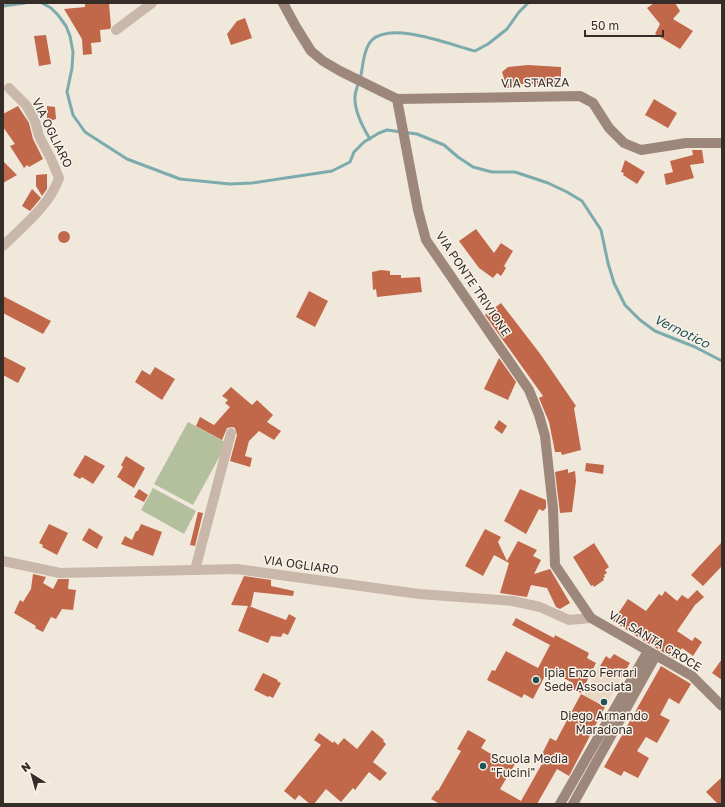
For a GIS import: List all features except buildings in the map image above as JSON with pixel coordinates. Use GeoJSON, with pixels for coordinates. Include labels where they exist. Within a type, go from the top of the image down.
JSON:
{"type":"FeatureCollection","features":[{"type":"Feature","properties":{"kind":"street"},"geometry":{"type":"LineString","coordinates":[[116,30],[152,3]]}},
{"type":"Feature","properties":{"kind":"street"},"geometry":{"type":"LineString","coordinates":[[283,3],[296,28],[311,51],[323,61],[340,71],[397,98]]}},
{"type":"Feature","properties":{"kind":"street","name":"VIA OGLIARO"},"geometry":{"type":"LineString","coordinates":[[3,246],[42,206],[56,187],[59,178],[26,105],[9,88]]}},
{"type":"Feature","properties":{"kind":"street","name":"VIA STARZA"},"geometry":{"type":"LineString","coordinates":[[397,98],[580,96],[593,103],[609,128],[624,142],[641,150],[686,143],[722,143]]}},
{"type":"Feature","properties":{"kind":"street","name":"VIA PONTE TRIVIONE"},"geometry":{"type":"LineString","coordinates":[[397,98],[418,210],[426,240],[529,390],[539,414],[545,436],[553,508],[555,565],[591,618]]}},
{"type":"Feature","properties":{"kind":"street"},"geometry":{"type":"LineString","coordinates":[[195,570],[230,433]]}},
{"type":"Feature","properties":{"kind":"street","name":"VIA OGLIARO"},"geometry":{"type":"LineString","coordinates":[[3,561],[60,573],[236,569],[419,594],[513,601],[540,607],[569,620],[591,618]]}},
{"type":"Feature","properties":{"kind":"street","name":"VIA SANTA CROCE"},"geometry":{"type":"LineString","coordinates":[[591,618],[692,676],[722,706]]}},
{"type":"Feature","properties":{"kind":"street"},"geometry":{"type":"LineString","coordinates":[[560,804],[652,653]]}},
{"type":"Feature","properties":{"kind":"street"},"geometry":{"type":"LineString","coordinates":[[574,804],[652,653]]}},
{"type":"Feature","properties":{"kind":"green space"},"geometry":{"type":"Polygon","coordinates":[[[188,422],[227,443],[193,505],[154,484],[188,422]]]}},
{"type":"Feature","properties":{"kind":"green space"},"geometry":{"type":"Polygon","coordinates":[[[153,488],[196,511],[184,534],[141,510],[153,488]]]}},
{"type":"Feature","properties":{"kind":"shaded area"},"geometry":{"type":"Polygon","coordinates":[[[599,665],[621,678],[605,707],[584,696],[599,665]]]}},
{"type":"Feature","properties":{"kind":"waterway"},"geometry":{"type":"LineString","coordinates":[[3,6],[25,3]]}},
{"type":"Feature","properties":{"kind":"waterway","name":"Vernotico"},"geometry":{"type":"LineString","coordinates":[[42,3],[51,8],[58,15],[66,26],[70,36],[73,52],[72,68],[67,92],[73,115],[85,132],[127,159],[180,179],[230,184],[252,183],[332,171],[350,162],[354,152],[364,142],[387,130],[417,134],[444,145],[473,167],[492,172],[515,172],[548,183],[582,201],[601,230],[614,283],[625,305],[640,320],[655,331],[695,347],[722,361]]}},
{"type":"Feature","properties":{"kind":"waterway"},"geometry":{"type":"LineString","coordinates":[[370,139],[361,124],[357,113],[355,96],[367,47],[372,40],[381,35],[393,33],[407,34],[422,36],[475,51],[488,44],[507,29],[519,12],[528,3]]}},
{"type":"Feature","properties":{"kind":"place","name":"Ipia Enzo Ferrari Sede Associata"},"geometry":{"type":"Point","coordinates":[536,680]}},
{"type":"Feature","properties":{"kind":"place","name":"Diego Armando Maradona"},"geometry":{"type":"Point","coordinates":[604,702]}},
{"type":"Feature","properties":{"kind":"place","name":"Scuola Media \"Fucini\""},"geometry":{"type":"Point","coordinates":[483,766]}}]}
